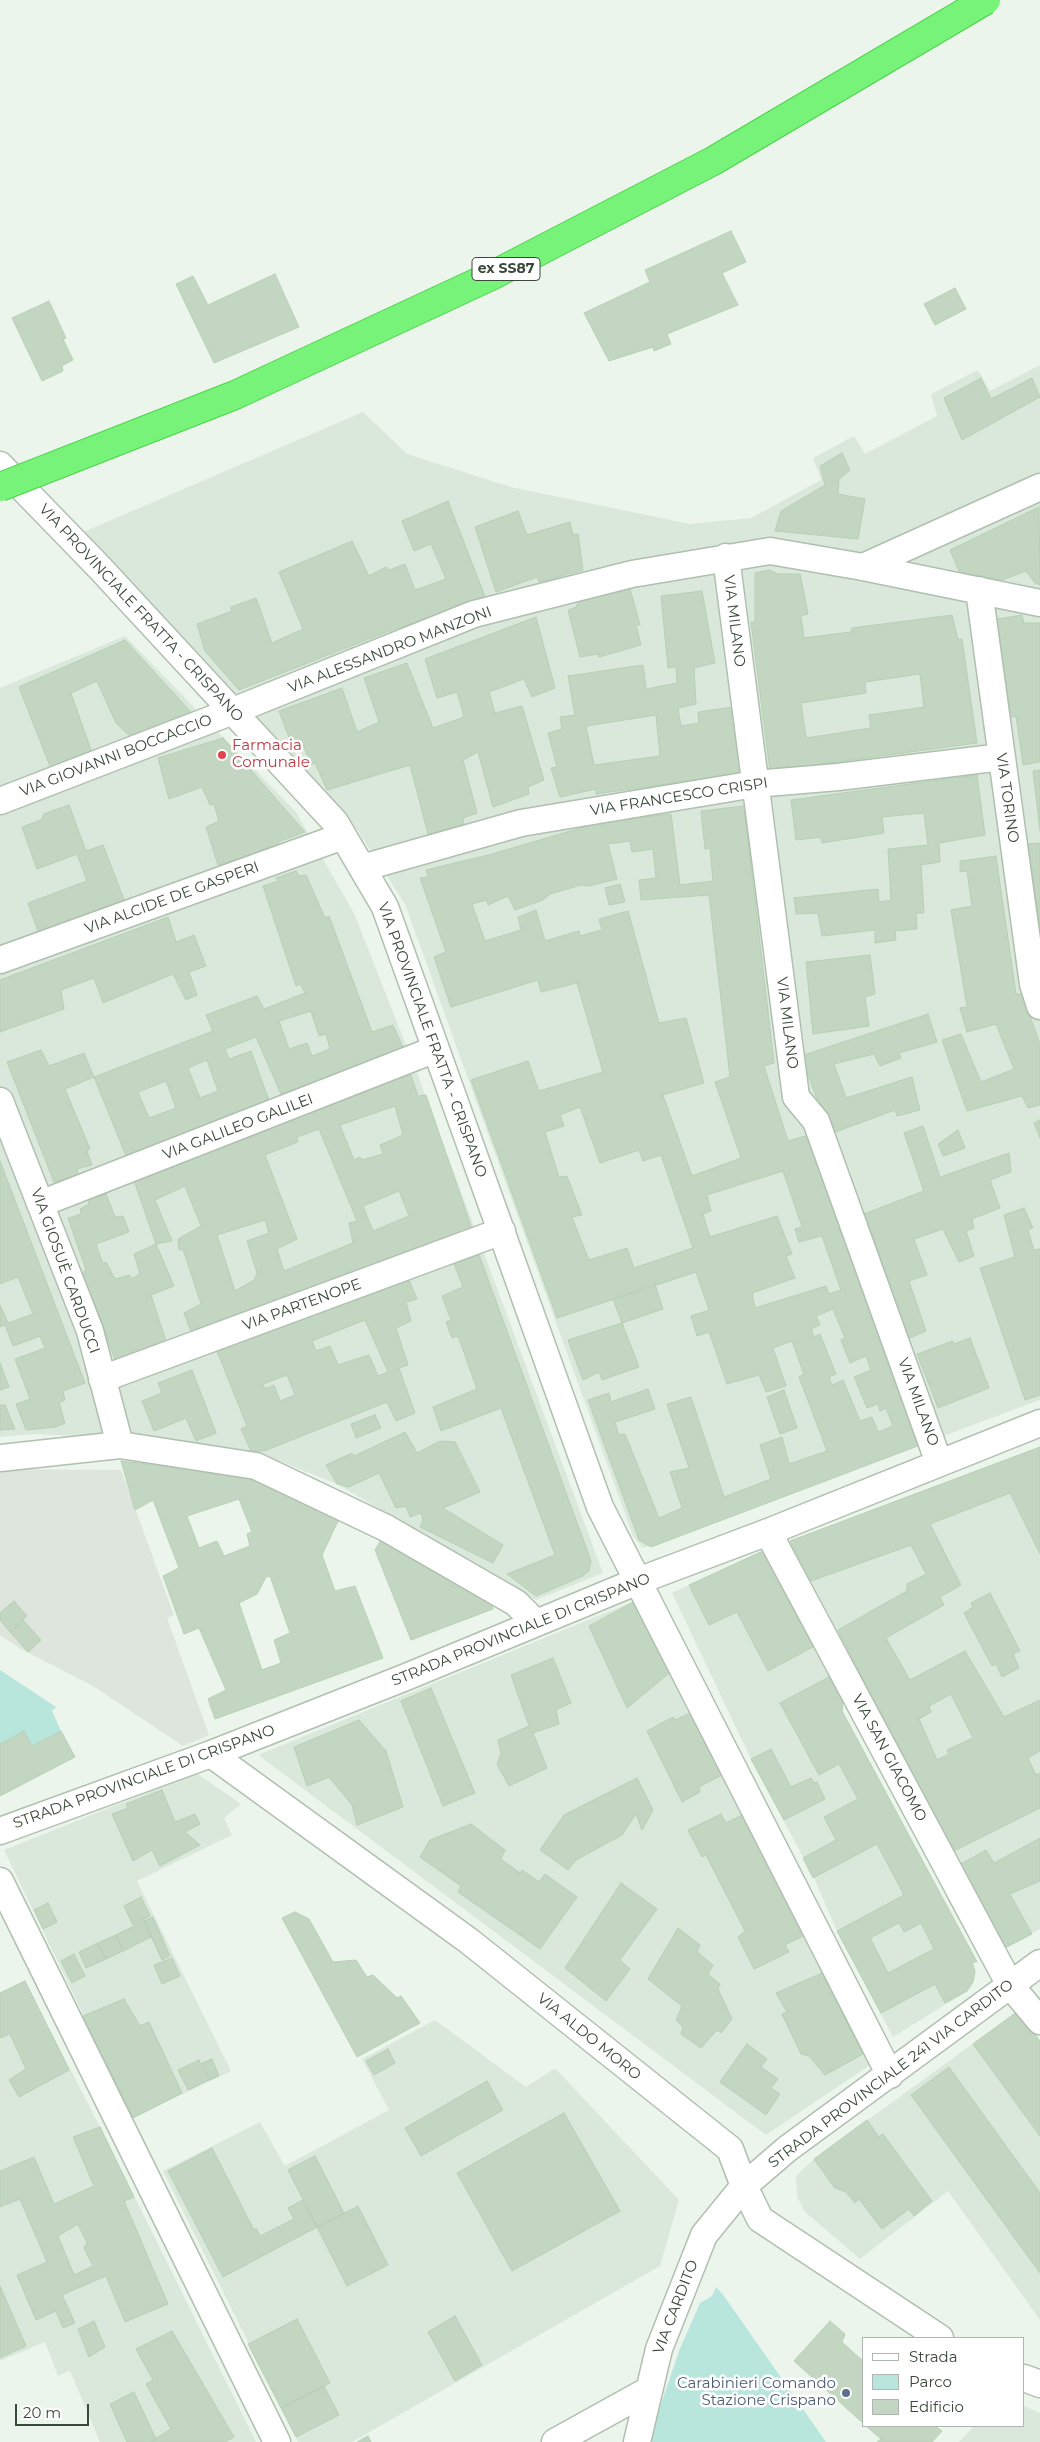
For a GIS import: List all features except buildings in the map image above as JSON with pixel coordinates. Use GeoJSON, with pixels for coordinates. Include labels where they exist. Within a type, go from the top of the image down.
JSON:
{"type":"FeatureCollection","features":[{"type":"Feature","properties":{"kind":"highway","name":"ex SS87"},"geometry":{"type":"LineString","coordinates":[[0,487],[235,395],[491,276],[712,161],[986,0]]}},
{"type":"Feature","properties":{"kind":"street","name":"VIA PROVINCIALE FRATTA - CRISPANO"},"geometry":{"type":"LineString","coordinates":[[0,465],[99,567],[335,822],[385,907],[600,1507],[890,2075]]}},
{"type":"Feature","properties":{"kind":"street"},"geometry":{"type":"LineString","coordinates":[[863,567],[1040,487]]}},
{"type":"Feature","properties":{"kind":"street","name":"VIA ALESSANDRO MANZONI"},"geometry":{"type":"LineString","coordinates":[[233,711],[474,614],[632,574],[770,551],[863,567],[1040,603]]}},
{"type":"Feature","properties":{"kind":"street","name":"VIA MILANO"},"geometry":{"type":"LineString","coordinates":[[726,558],[796,1097],[816,1121],[939,1463]]}},
{"type":"Feature","properties":{"kind":"street","name":"VIA TORINO"},"geometry":{"type":"LineString","coordinates":[[978,590],[1038,991]]}},
{"type":"Feature","properties":{"kind":"street","name":"VIA GIOVANNI BOCCACCIO"},"geometry":{"type":"LineString","coordinates":[[0,801],[233,711]]}},
{"type":"Feature","properties":{"kind":"street","name":"VIA FRANCESCO CRISPI"},"geometry":{"type":"LineString","coordinates":[[362,868],[520,823],[756,784],[1002,757]]}},
{"type":"Feature","properties":{"kind":"street","name":"VIA ALCIDE DE GASPERI"},"geometry":{"type":"LineString","coordinates":[[0,960],[343,836]]}},
{"type":"Feature","properties":{"kind":"street","name":"VIA GALILEO GALILEI"},"geometry":{"type":"LineString","coordinates":[[40,1204],[436,1049]]}},
{"type":"Feature","properties":{"kind":"street","name":"VIA GIOSUÈ CARDUCCI"},"geometry":{"type":"LineString","coordinates":[[0,1100],[90,1331],[120,1446]]}},
{"type":"Feature","properties":{"kind":"street","name":"VIA PARTENOPE"},"geometry":{"type":"LineString","coordinates":[[102,1379],[502,1231]]}},
{"type":"Feature","properties":{"kind":"street","name":"STRADA PROVINCIALE DI CRISPANO"},"geometry":{"type":"LineString","coordinates":[[0,1831],[211,1754],[406,1678],[638,1581],[768,1532],[1040,1423]]}},
{"type":"Feature","properties":{"kind":"street"},"geometry":{"type":"LineString","coordinates":[[0,1458],[120,1446],[256,1466],[386,1528],[516,1603],[536,1623]]}},
{"type":"Feature","properties":{"kind":"street","name":"VIA SAN GIACOMO"},"geometry":{"type":"LineString","coordinates":[[768,1532],[1010,1985],[1040,2021]]}},
{"type":"Feature","properties":{"kind":"street","name":"VIA ALDO MORO"},"geometry":{"type":"LineString","coordinates":[[211,1754],[469,1941],[730,2149],[744,2186],[760,2219],[938,2337]]}},
{"type":"Feature","properties":{"kind":"street"},"geometry":{"type":"LineString","coordinates":[[0,1882],[277,2442]]}},
{"type":"Feature","properties":{"kind":"street","name":"STRADA PROVINCIALE 241 VIA CARDITO"},"geometry":{"type":"LineString","coordinates":[[744,2186],[787,2150],[1040,1963]]}},
{"type":"Feature","properties":{"kind":"street","name":"VIA CARDITO"},"geometry":{"type":"LineString","coordinates":[[637,2442],[659,2349],[704,2235],[744,2186]]}},
{"type":"Feature","properties":{"kind":"street"},"geometry":{"type":"LineString","coordinates":[[1025,2378],[1040,2384]]}},
{"type":"Feature","properties":{"kind":"street"},"geometry":{"type":"LineString","coordinates":[[555,2442],[649,2390]]}},
{"type":"Feature","properties":{"kind":"shaded area"},"geometry":{"type":"Polygon","coordinates":[[[1040,365],[1040,1400],[643,1548],[633,1536],[405,904],[358,831],[308,775],[81,533],[363,412],[407,454],[511,487],[690,524],[751,518],[821,480],[813,458],[854,436],[865,454],[937,416],[931,394],[978,370],[990,391],[1040,365]]]}},
{"type":"Feature","properties":{"kind":"shaded area"},"geometry":{"type":"Polygon","coordinates":[[[125,636],[296,812],[354,913],[417,1073],[603,1573],[536,1600],[337,1484],[259,1453],[156,1440],[34,1434],[0,1437],[0,688],[125,636]]]}},
{"type":"Feature","properties":{"kind":"shaded area"},"geometry":{"type":"Polygon","coordinates":[[[1040,1447],[1040,1929],[1003,1949],[790,1541],[1040,1447]]]}},
{"type":"Feature","properties":{"kind":"shaded area"},"geometry":{"type":"Polygon","coordinates":[[[0,1469],[121,1470],[174,1615],[167,1618],[209,1735],[183,1746],[93,1686],[21,1649],[0,1635],[0,1469]]]}},
{"type":"Feature","properties":{"kind":"shaded area"},"geometry":{"type":"Polygon","coordinates":[[[763,1551],[843,1703],[842,1711],[977,1962],[972,1963],[975,1971],[973,1981],[967,1991],[893,2037],[837,1931],[814,1878],[751,1759],[672,1593],[763,1551]]]}},
{"type":"Feature","properties":{"kind":"shaded area"},"geometry":{"type":"Polygon","coordinates":[[[637,1600],[870,2065],[766,2135],[258,1755],[637,1600]]]}},
{"type":"Feature","properties":{"kind":"shaded area"},"geometry":{"type":"Polygon","coordinates":[[[196,1773],[241,1804],[224,1818],[232,1835],[137,1881],[231,2071],[133,2118],[4,1850],[196,1773]]]}},
{"type":"Feature","properties":{"kind":"shaded area"},"geometry":{"type":"Polygon","coordinates":[[[25,1981],[100,2127],[256,2442],[100,2442],[70,2371],[58,2376],[45,2342],[0,2361],[0,1993],[25,1981]]]}},
{"type":"Feature","properties":{"kind":"shaded area"},"geometry":{"type":"Polygon","coordinates":[[[1018,2011],[1040,2041],[1040,2320],[948,2191],[860,2259],[805,2212],[797,2197],[796,2176],[814,2159],[1018,2011]]]}},
{"type":"Feature","properties":{"kind":"shaded area"},"geometry":{"type":"Polygon","coordinates":[[[435,2020],[526,2087],[555,2068],[679,2200],[660,2266],[352,2442],[298,2442],[163,2171],[260,2122],[285,2166],[389,2110],[362,2059],[435,2020]]]}},
{"type":"Feature","properties":{"kind":"shaded area"},"geometry":{"type":"Polygon","coordinates":[[[1025,2406],[1040,2413],[1040,2442],[959,2442],[973,2427],[1025,2427],[1025,2406]]]}},
{"type":"Feature","properties":{"kind":"green space"},"geometry":{"type":"Polygon","coordinates":[[[0,1670],[56,1707],[52,1711],[61,1731],[32,1746],[24,1731],[0,1744],[0,1670]]]}},
{"type":"Feature","properties":{"kind":"green space"},"geometry":{"type":"Polygon","coordinates":[[[716,2287],[826,2442],[651,2442],[656,2419],[679,2351],[700,2303],[712,2296],[716,2287]]]}},
{"type":"Feature","properties":{"kind":"place","name":"Farmacia Comunale"},"geometry":{"type":"Point","coordinates":[222,755]}},
{"type":"Feature","properties":{"kind":"place","name":"Carabinieri Comando Stazione Crispano"},"geometry":{"type":"Point","coordinates":[846,2393]}}]}
